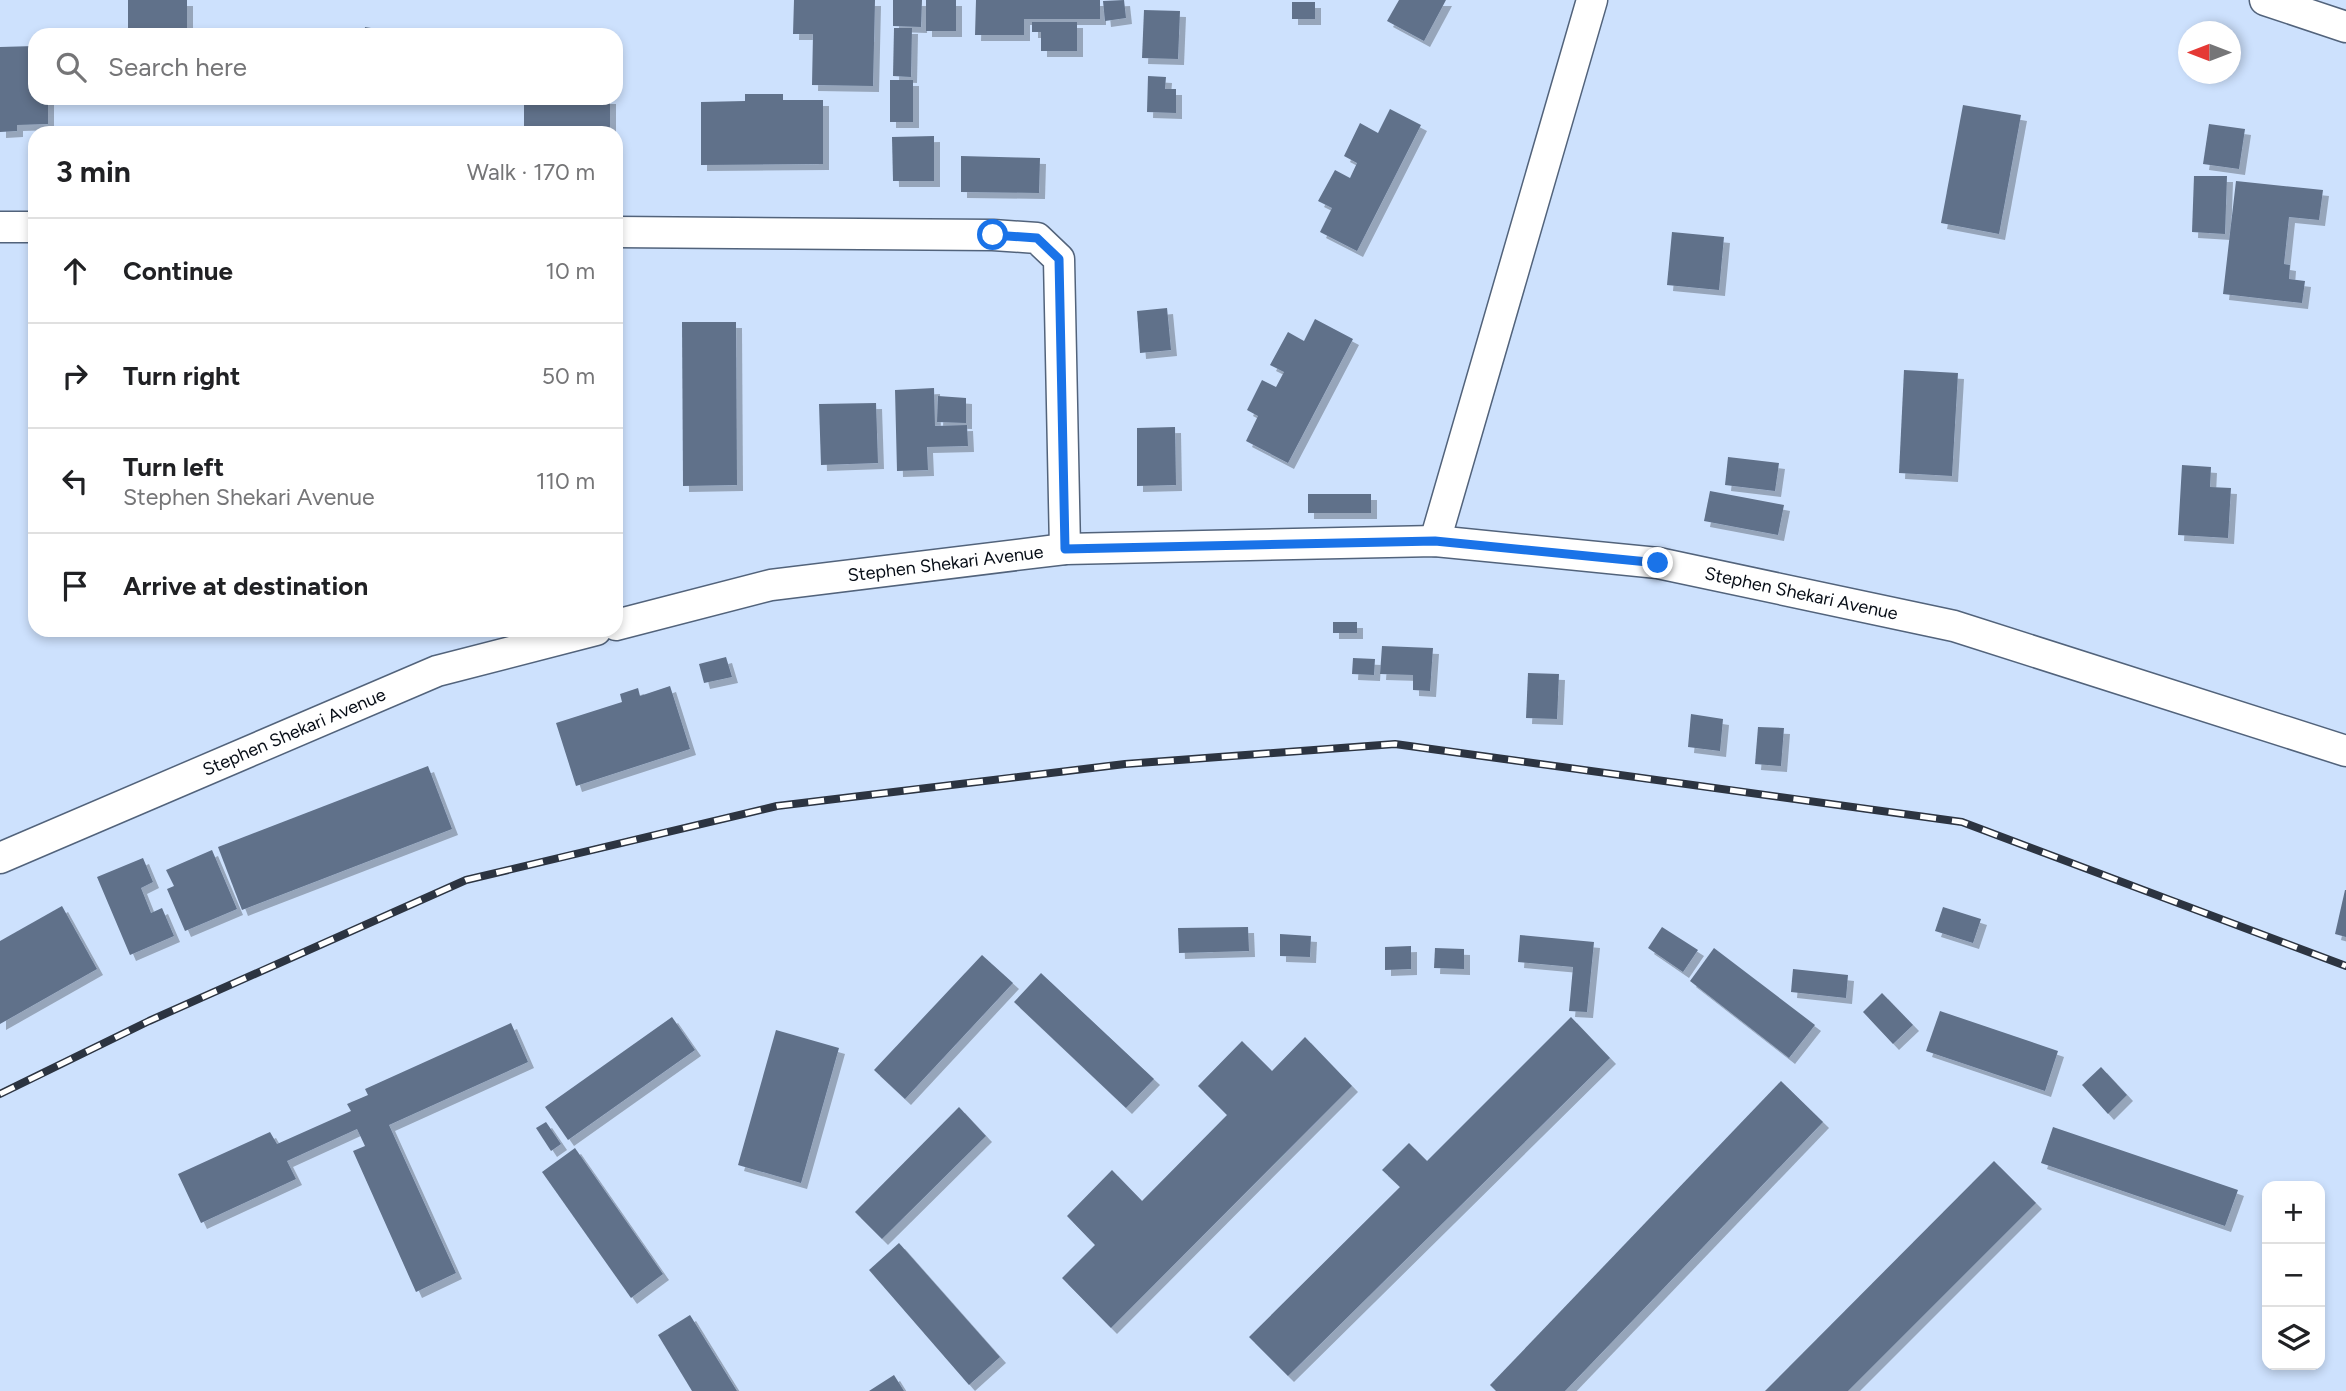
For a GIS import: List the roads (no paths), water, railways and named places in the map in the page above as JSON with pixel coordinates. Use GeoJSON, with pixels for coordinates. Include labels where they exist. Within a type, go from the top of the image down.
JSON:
{"type":"FeatureCollection","features":[{"type":"Feature","properties":{"kind":"street"},"geometry":{"type":"LineString","coordinates":[[1435,541],[1592,0]]}},
{"type":"Feature","properties":{"kind":"street"},"geometry":{"type":"LineString","coordinates":[[2265,0],[2346,27]]}},
{"type":"Feature","properties":{"kind":"street"},"geometry":{"type":"LineString","coordinates":[[0,227],[28,227]]}},
{"type":"Feature","properties":{"kind":"street"},"geometry":{"type":"LineString","coordinates":[[623,232],[993,235],[1037,238],[1059,259],[1065,549]]}},
{"type":"Feature","properties":{"kind":"street","name":"Stephen Shekari Avenue"},"geometry":{"type":"LineString","coordinates":[[623,623],[771,585],[1065,549],[1435,541],[1658,563],[1954,626],[2346,751]]}},
{"type":"Feature","properties":{"kind":"street","name":"Stephen Shekari Avenue"},"geometry":{"type":"LineString","coordinates":[[0,858],[437,671],[569,637]]}},
{"type":"Feature","properties":{"kind":"railway"},"geometry":{"type":"LineString","coordinates":[[0,1094],[149,1021],[466,880],[777,806],[1125,764],[1395,744],[1962,822],[2346,966]]}}]}
